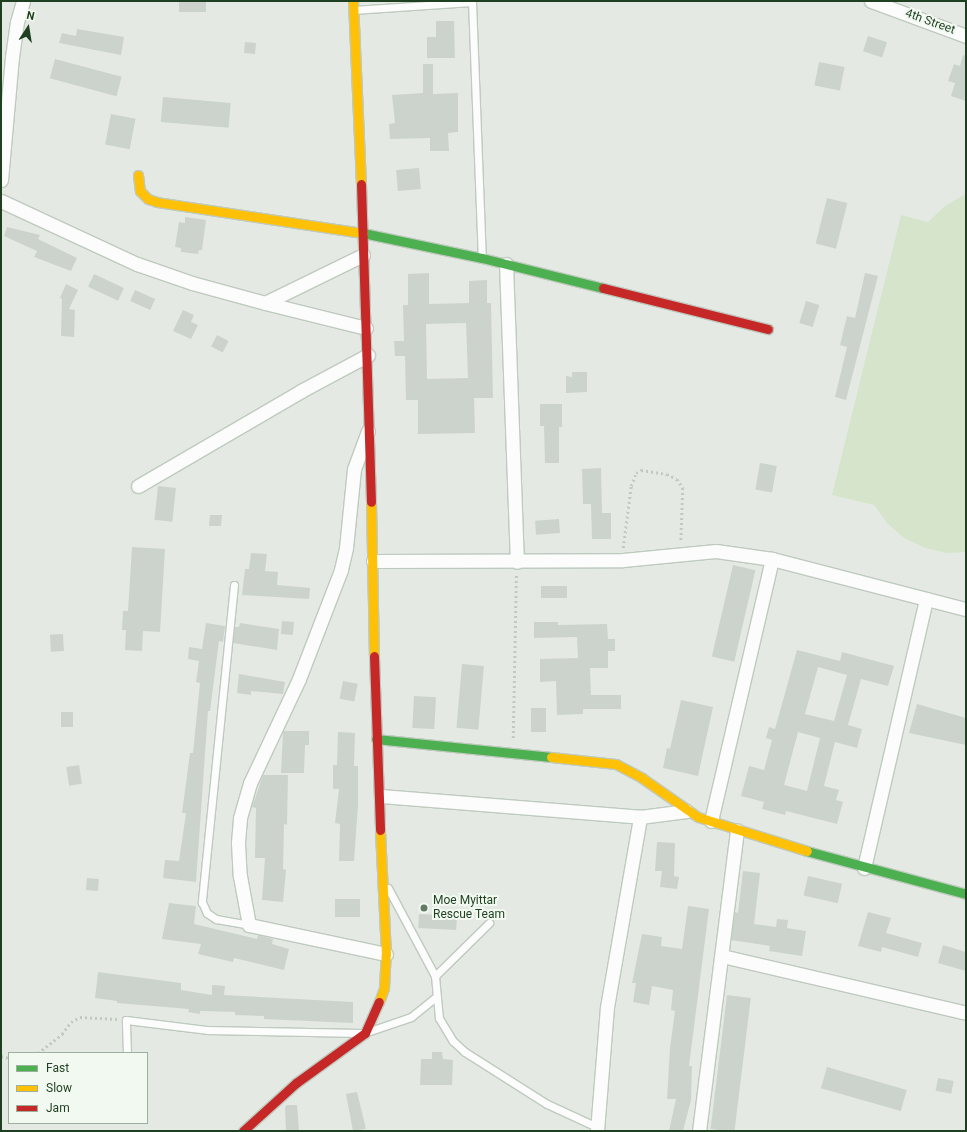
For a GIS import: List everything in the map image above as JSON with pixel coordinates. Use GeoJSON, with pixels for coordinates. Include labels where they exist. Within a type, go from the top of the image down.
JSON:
{"type":"FeatureCollection","features":[{"type":"Feature","properties":{"kind":"street"},"geometry":{"type":"LineString","coordinates":[[1,180],[12,57],[17,22],[23,1]]}},
{"type":"Feature","properties":{"kind":"street","name":"4th Street"},"geometry":{"type":"LineString","coordinates":[[871,1],[966,36]]}},
{"type":"Feature","properties":{"kind":"street"},"geometry":{"type":"LineString","coordinates":[[243,1131],[296,1083],[365,1033],[374,1018],[384,988],[386,954],[381,796],[376,739],[368,355],[361,233],[353,5]]}},
{"type":"Feature","properties":{"kind":"street"},"geometry":{"type":"LineString","coordinates":[[138,175],[140,191],[148,198],[157,202],[361,233],[482,258],[768,329]]}},
{"type":"Feature","properties":{"kind":"street"},"geometry":{"type":"LineString","coordinates":[[1,202],[137,264],[192,283],[366,328]]}},
{"type":"Feature","properties":{"kind":"street"},"geometry":{"type":"LineString","coordinates":[[265,302],[363,255]]}},
{"type":"Feature","properties":{"kind":"street"},"geometry":{"type":"LineString","coordinates":[[506,264],[517,562]]}},
{"type":"Feature","properties":{"kind":"street"},"geometry":{"type":"LineString","coordinates":[[138,486],[301,391],[368,355]]}},
{"type":"Feature","properties":{"kind":"street"},"geometry":{"type":"LineString","coordinates":[[369,429],[354,469],[346,548],[341,570],[299,679],[257,767],[244,801],[238,843],[240,876],[249,925],[386,954]]}},
{"type":"Feature","properties":{"kind":"street"},"geometry":{"type":"LineString","coordinates":[[373,561],[517,562],[623,560],[716,551],[772,559],[966,609]]}},
{"type":"Feature","properties":{"kind":"street"},"geometry":{"type":"LineString","coordinates":[[712,821],[772,559]]}},
{"type":"Feature","properties":{"kind":"street"},"geometry":{"type":"LineString","coordinates":[[864,868],[926,599]]}},
{"type":"Feature","properties":{"kind":"street"},"geometry":{"type":"LineString","coordinates":[[376,739],[616,764],[642,778],[687,811],[712,821],[737,830],[864,868],[966,894]]}},
{"type":"Feature","properties":{"kind":"street"},"geometry":{"type":"LineString","coordinates":[[381,796],[640,817],[687,811]]}},
{"type":"Feature","properties":{"kind":"street"},"geometry":{"type":"LineString","coordinates":[[597,1129],[607,1007],[640,817]]}},
{"type":"Feature","properties":{"kind":"street"},"geometry":{"type":"LineString","coordinates":[[699,1131],[737,830]]}},
{"type":"Feature","properties":{"kind":"street"},"geometry":{"type":"LineString","coordinates":[[722,956],[966,1013]]}},
{"type":"Feature","properties":{"kind":"lane"},"geometry":{"type":"LineString","coordinates":[[353,5],[472,2],[482,258]]}},
{"type":"Feature","properties":{"kind":"lane"},"geometry":{"type":"LineString","coordinates":[[234,585],[202,902],[207,913],[216,918],[249,925]]}},
{"type":"Feature","properties":{"kind":"lane"},"geometry":{"type":"LineString","coordinates":[[384,880],[435,976],[439,1018],[444,1028],[465,1052],[551,1106],[597,1129]]}},
{"type":"Feature","properties":{"kind":"lane"},"geometry":{"type":"LineString","coordinates":[[435,976],[489,923]]}},
{"type":"Feature","properties":{"kind":"lane"},"geometry":{"type":"LineString","coordinates":[[126,1052],[126,1020],[208,1030],[365,1033],[411,1017],[436,997]]}},
{"type":"Feature","properties":{"kind":"path"},"geometry":{"type":"LineString","coordinates":[[623,560],[633,477],[640,470],[667,474],[677,479],[683,488],[681,554]]}},
{"type":"Feature","properties":{"kind":"path"},"geometry":{"type":"LineString","coordinates":[[514,754],[517,562]]}},
{"type":"Feature","properties":{"kind":"path"},"geometry":{"type":"LineString","coordinates":[[39,1052],[62,1034],[70,1022],[80,1016],[126,1020]]}},
{"type":"Feature","properties":{"kind":"green space"},"geometry":{"type":"Polygon","coordinates":[[[966,194],[966,552],[947,553],[925,548],[904,538],[887,523],[874,505],[832,495],[901,215],[928,222],[945,206],[966,194]]]}},
{"type":"Feature","properties":{"kind":"building"},"geometry":{"type":"Polygon","coordinates":[[[179,1],[206,1],[206,12],[179,12],[179,1]]]}},
{"type":"Feature","properties":{"kind":"building"},"geometry":{"type":"Polygon","coordinates":[[[436,21],[454,21],[455,58],[427,58],[427,37],[436,37],[436,21]]]}},
{"type":"Feature","properties":{"kind":"building"},"geometry":{"type":"Polygon","coordinates":[[[77,29],[124,37],[121,55],[59,43],[62,33],[76,36],[77,29]]]}},
{"type":"Feature","properties":{"kind":"building"},"geometry":{"type":"Polygon","coordinates":[[[868,36],[887,42],[882,57],[863,51],[868,36]]]}},
{"type":"Feature","properties":{"kind":"building"},"geometry":{"type":"Polygon","coordinates":[[[245,42],[256,43],[255,54],[244,53],[245,42]]]}},
{"type":"Feature","properties":{"kind":"building"},"geometry":{"type":"Polygon","coordinates":[[[963,55],[966,56],[966,101],[951,96],[955,83],[948,81],[954,64],[960,66],[963,55]]]}},
{"type":"Feature","properties":{"kind":"building"},"geometry":{"type":"Polygon","coordinates":[[[55,59],[122,77],[116,96],[50,78],[55,59]]]}},
{"type":"Feature","properties":{"kind":"building"},"geometry":{"type":"Polygon","coordinates":[[[819,62],[845,67],[840,91],[814,86],[819,62]]]}},
{"type":"Feature","properties":{"kind":"building"},"geometry":{"type":"Polygon","coordinates":[[[423,64],[433,64],[433,94],[458,93],[458,132],[448,133],[449,151],[430,151],[430,138],[390,139],[389,124],[395,123],[392,95],[423,93],[423,64]]]}},
{"type":"Feature","properties":{"kind":"building"},"geometry":{"type":"Polygon","coordinates":[[[163,97],[231,103],[229,128],[161,122],[163,97]]]}},
{"type":"Feature","properties":{"kind":"building"},"geometry":{"type":"Polygon","coordinates":[[[111,114],[136,119],[130,149],[105,144],[111,114]]]}},
{"type":"Feature","properties":{"kind":"building"},"geometry":{"type":"Polygon","coordinates":[[[419,168],[421,189],[398,191],[396,170],[419,168]]]}},
{"type":"Feature","properties":{"kind":"building"},"geometry":{"type":"Polygon","coordinates":[[[827,198],[847,203],[836,249],[816,244],[827,198]]]}},
{"type":"Feature","properties":{"kind":"building"},"geometry":{"type":"Polygon","coordinates":[[[185,217],[206,220],[202,250],[199,250],[198,254],[181,252],[181,248],[175,247],[179,222],[185,223],[185,217]]]}},
{"type":"Feature","properties":{"kind":"building"},"geometry":{"type":"Polygon","coordinates":[[[7,227],[40,235],[38,239],[77,258],[71,271],[34,257],[37,251],[4,236],[7,227]]]}},
{"type":"Feature","properties":{"kind":"building"},"geometry":{"type":"Polygon","coordinates":[[[429,273],[429,304],[469,303],[469,281],[487,280],[487,303],[491,303],[493,398],[474,398],[475,433],[418,434],[418,400],[406,400],[405,356],[395,356],[394,341],[404,341],[403,305],[408,305],[408,274],[429,273]],[[466,323],[426,324],[427,379],[468,378],[466,323]]]}},
{"type":"Feature","properties":{"kind":"building"},"geometry":{"type":"Polygon","coordinates":[[[865,273],[878,276],[846,400],[835,397],[847,347],[840,345],[847,316],[855,318],[865,273]]]}},
{"type":"Feature","properties":{"kind":"building"},"geometry":{"type":"Polygon","coordinates":[[[94,274],[124,288],[118,301],[88,287],[94,274]]]}},
{"type":"Feature","properties":{"kind":"building"},"geometry":{"type":"Polygon","coordinates":[[[66,284],[78,290],[69,309],[75,310],[74,337],[61,336],[62,299],[60,298],[66,284]]]}},
{"type":"Feature","properties":{"kind":"building"},"geometry":{"type":"Polygon","coordinates":[[[135,290],[155,299],[150,310],[130,301],[135,290]]]}},
{"type":"Feature","properties":{"kind":"building"},"geometry":{"type":"Polygon","coordinates":[[[806,301],[819,305],[813,327],[799,323],[806,301]]]}},
{"type":"Feature","properties":{"kind":"building"},"geometry":{"type":"Polygon","coordinates":[[[183,310],[194,315],[191,322],[198,325],[191,339],[173,331],[183,310]]]}},
{"type":"Feature","properties":{"kind":"building"},"geometry":{"type":"Polygon","coordinates":[[[217,335],[229,341],[223,352],[211,347],[217,335]]]}},
{"type":"Feature","properties":{"kind":"building"},"geometry":{"type":"Polygon","coordinates":[[[572,372],[587,372],[587,392],[566,393],[566,376],[572,377],[572,372]]]}},
{"type":"Feature","properties":{"kind":"building"},"geometry":{"type":"Polygon","coordinates":[[[540,404],[562,404],[562,427],[559,427],[559,463],[545,463],[544,426],[540,426],[540,404]]]}},
{"type":"Feature","properties":{"kind":"building"},"geometry":{"type":"Polygon","coordinates":[[[760,463],[777,466],[772,493],[755,490],[760,463]]]}},
{"type":"Feature","properties":{"kind":"building"},"geometry":{"type":"Polygon","coordinates":[[[601,468],[602,513],[611,513],[611,539],[592,539],[591,504],[583,504],[582,469],[601,468]]]}},
{"type":"Feature","properties":{"kind":"building"},"geometry":{"type":"Polygon","coordinates":[[[158,486],[176,488],[172,522],[154,520],[158,486]]]}},
{"type":"Feature","properties":{"kind":"building"},"geometry":{"type":"Polygon","coordinates":[[[210,515],[222,515],[221,526],[209,526],[210,515]]]}},
{"type":"Feature","properties":{"kind":"building"},"geometry":{"type":"Polygon","coordinates":[[[559,519],[560,533],[536,535],[535,521],[559,519]]]}},
{"type":"Feature","properties":{"kind":"building"},"geometry":{"type":"Polygon","coordinates":[[[132,547],[165,549],[160,632],[143,631],[142,651],[125,650],[126,630],[122,630],[123,611],[128,611],[132,547]]]}},
{"type":"Feature","properties":{"kind":"building"},"geometry":{"type":"Polygon","coordinates":[[[251,553],[267,554],[265,571],[278,572],[277,585],[310,588],[309,599],[242,595],[245,569],[249,569],[251,553]]]}},
{"type":"Feature","properties":{"kind":"building"},"geometry":{"type":"Polygon","coordinates":[[[733,565],[755,570],[734,662],[712,657],[733,565]]]}},
{"type":"Feature","properties":{"kind":"building"},"geometry":{"type":"Polygon","coordinates":[[[541,586],[567,586],[567,598],[541,598],[541,586]]]}},
{"type":"Feature","properties":{"kind":"building"},"geometry":{"type":"Polygon","coordinates":[[[282,621],[294,622],[293,635],[281,634],[282,621]]]}},
{"type":"Feature","properties":{"kind":"building"},"geometry":{"type":"Polygon","coordinates":[[[534,622],[558,622],[558,625],[607,624],[608,639],[615,639],[615,651],[608,651],[608,668],[590,668],[591,695],[621,695],[621,709],[583,709],[583,714],[557,715],[556,681],[540,682],[540,659],[578,658],[577,637],[534,638],[534,622]]]}},
{"type":"Feature","properties":{"kind":"building"},"geometry":{"type":"Polygon","coordinates":[[[206,623],[225,626],[223,642],[219,641],[210,711],[208,711],[196,882],[163,878],[165,860],[179,861],[186,813],[182,813],[190,753],[193,753],[200,683],[196,682],[199,661],[188,659],[189,647],[202,649],[206,623]]]}},
{"type":"Feature","properties":{"kind":"building"},"geometry":{"type":"Polygon","coordinates":[[[240,623],[279,629],[277,650],[233,643],[235,627],[239,627],[240,623]]]}},
{"type":"Feature","properties":{"kind":"building"},"geometry":{"type":"Polygon","coordinates":[[[63,634],[64,651],[51,652],[50,635],[63,634]]]}},
{"type":"Feature","properties":{"kind":"building"},"geometry":{"type":"Polygon","coordinates":[[[797,650],[840,661],[842,652],[894,666],[888,686],[861,679],[848,725],[862,729],[857,748],[835,742],[824,786],[839,790],[836,800],[843,802],[837,824],[786,811],[785,815],[762,809],[764,802],[741,796],[749,766],[764,770],[772,740],[766,738],[769,727],[775,729],[797,650]],[[818,667],[805,714],[834,721],[847,675],[818,667]],[[798,732],[784,785],[807,791],[820,738],[798,732]]]}},
{"type":"Feature","properties":{"kind":"building"},"geometry":{"type":"Polygon","coordinates":[[[462,664],[484,666],[478,730],[456,728],[462,664]]]}},
{"type":"Feature","properties":{"kind":"building"},"geometry":{"type":"Polygon","coordinates":[[[239,674],[285,682],[283,694],[251,691],[251,695],[237,693],[239,674]]]}},
{"type":"Feature","properties":{"kind":"building"},"geometry":{"type":"Polygon","coordinates":[[[343,681],[358,684],[354,702],[340,699],[343,681]]]}},
{"type":"Feature","properties":{"kind":"building"},"geometry":{"type":"Polygon","coordinates":[[[414,696],[436,697],[434,729],[412,728],[414,696]]]}},
{"type":"Feature","properties":{"kind":"building"},"geometry":{"type":"Polygon","coordinates":[[[681,700],[713,707],[698,776],[663,768],[667,748],[670,749],[681,700]]]}},
{"type":"Feature","properties":{"kind":"building"},"geometry":{"type":"Polygon","coordinates":[[[917,704],[966,718],[966,745],[909,733],[917,704]]]}},
{"type":"Feature","properties":{"kind":"building"},"geometry":{"type":"Polygon","coordinates":[[[531,708],[546,708],[546,732],[531,732],[531,708]]]}},
{"type":"Feature","properties":{"kind":"building"},"geometry":{"type":"Polygon","coordinates":[[[61,712],[73,712],[73,727],[61,727],[61,712]]]}},
{"type":"Feature","properties":{"kind":"building"},"geometry":{"type":"Polygon","coordinates":[[[283,731],[309,731],[309,745],[305,745],[304,773],[281,773],[283,731]]]}},
{"type":"Feature","properties":{"kind":"building"},"geometry":{"type":"Polygon","coordinates":[[[338,732],[355,733],[354,766],[358,766],[358,805],[354,861],[339,861],[340,824],[335,823],[339,789],[333,789],[333,765],[337,765],[338,732]]]}},
{"type":"Feature","properties":{"kind":"building"},"geometry":{"type":"Polygon","coordinates":[[[79,765],[82,784],[69,786],[66,767],[79,765]]]}},
{"type":"Feature","properties":{"kind":"building"},"geometry":{"type":"Polygon","coordinates":[[[263,775],[288,775],[287,825],[284,824],[283,869],[286,870],[283,902],[262,900],[265,858],[255,858],[256,808],[252,807],[263,775]]]}},
{"type":"Feature","properties":{"kind":"building"},"geometry":{"type":"Polygon","coordinates":[[[657,842],[675,843],[674,876],[679,877],[677,889],[660,887],[662,871],[655,871],[657,842]]]}},
{"type":"Feature","properties":{"kind":"building"},"geometry":{"type":"Polygon","coordinates":[[[743,871],[760,873],[754,924],[776,927],[777,919],[788,920],[787,928],[806,931],[802,956],[769,951],[770,946],[731,940],[735,912],[738,913],[743,871]]]}},
{"type":"Feature","properties":{"kind":"building"},"geometry":{"type":"Polygon","coordinates":[[[808,876],[842,884],[838,903],[804,895],[808,876]]]}},
{"type":"Feature","properties":{"kind":"building"},"geometry":{"type":"Polygon","coordinates":[[[87,878],[99,879],[98,891],[86,890],[87,878]]]}},
{"type":"Feature","properties":{"kind":"building"},"geometry":{"type":"Polygon","coordinates":[[[335,899],[360,899],[360,917],[335,917],[335,899]]]}},
{"type":"Feature","properties":{"kind":"building"},"geometry":{"type":"Polygon","coordinates":[[[169,903],[196,906],[194,924],[257,939],[258,935],[273,939],[272,944],[289,949],[284,970],[234,958],[233,962],[198,954],[201,944],[162,939],[169,903]]]}},
{"type":"Feature","properties":{"kind":"building"},"geometry":{"type":"Polygon","coordinates":[[[688,906],[709,909],[689,1066],[692,1066],[691,1100],[683,1131],[669,1131],[676,1099],[667,1099],[670,1048],[675,1011],[671,1010],[673,990],[652,986],[649,1005],[633,1002],[636,983],[632,983],[642,934],[662,937],[661,946],[682,949],[688,906]]]}},
{"type":"Feature","properties":{"kind":"building"},"geometry":{"type":"Polygon","coordinates":[[[868,912],[891,918],[886,933],[922,943],[918,957],[882,947],[881,952],[858,946],[868,912]]]}},
{"type":"Feature","properties":{"kind":"building"},"geometry":{"type":"Polygon","coordinates":[[[419,914],[457,916],[456,930],[418,928],[419,914]]]}},
{"type":"Feature","properties":{"kind":"building"},"geometry":{"type":"Polygon","coordinates":[[[943,945],[966,952],[966,971],[938,963],[943,945]]]}},
{"type":"Feature","properties":{"kind":"building"},"geometry":{"type":"Polygon","coordinates":[[[98,972],[181,983],[181,990],[212,995],[212,985],[225,986],[224,995],[353,1002],[353,1023],[264,1019],[264,1016],[235,1015],[235,1012],[200,1011],[200,1014],[188,1012],[189,1009],[117,1003],[117,1001],[95,998],[98,972]]]}},
{"type":"Feature","properties":{"kind":"building"},"geometry":{"type":"Polygon","coordinates":[[[727,995],[751,998],[734,1131],[711,1129],[727,995]]]}},
{"type":"Feature","properties":{"kind":"building"},"geometry":{"type":"Polygon","coordinates":[[[432,1052],[442,1052],[443,1059],[453,1060],[452,1085],[420,1085],[421,1059],[432,1059],[432,1052]]]}},
{"type":"Feature","properties":{"kind":"building"},"geometry":{"type":"Polygon","coordinates":[[[827,1067],[907,1090],[901,1111],[821,1088],[827,1067]]]}},
{"type":"Feature","properties":{"kind":"building"},"geometry":{"type":"Polygon","coordinates":[[[938,1078],[954,1081],[951,1094],[936,1091],[938,1078]]]}},
{"type":"Feature","properties":{"kind":"building"},"geometry":{"type":"Polygon","coordinates":[[[357,1092],[366,1129],[353,1131],[346,1094],[357,1092]]]}},
{"type":"Feature","properties":{"kind":"building"},"geometry":{"type":"Polygon","coordinates":[[[287,1105],[297,1105],[299,1131],[286,1131],[285,1107],[287,1105]]]}},
{"type":"Feature","properties":{"kind":"traffic: fast"},"geometry":{"type":"LineString","coordinates":[[363,233],[482,258],[603,288]]}},
{"type":"Feature","properties":{"kind":"traffic: fast"},"geometry":{"type":"LineString","coordinates":[[376,739],[551,757]]}},
{"type":"Feature","properties":{"kind":"traffic: fast"},"geometry":{"type":"LineString","coordinates":[[807,851],[966,894]]}},
{"type":"Feature","properties":{"kind":"traffic: slow"},"geometry":{"type":"LineString","coordinates":[[353,1],[361,184]]}},
{"type":"Feature","properties":{"kind":"traffic: slow"},"geometry":{"type":"LineString","coordinates":[[138,175],[140,191],[148,199],[157,202],[363,233]]}},
{"type":"Feature","properties":{"kind":"traffic: slow"},"geometry":{"type":"LineString","coordinates":[[371,502],[374,656]]}},
{"type":"Feature","properties":{"kind":"traffic: slow"},"geometry":{"type":"LineString","coordinates":[[551,757],[616,764],[642,778],[698,817],[807,851]]}},
{"type":"Feature","properties":{"kind":"traffic: slow"},"geometry":{"type":"LineString","coordinates":[[379,1002],[384,988],[386,954],[380,830]]}},
{"type":"Feature","properties":{"kind":"traffic: jam"},"geometry":{"type":"LineString","coordinates":[[361,184],[371,502]]}},
{"type":"Feature","properties":{"kind":"traffic: jam"},"geometry":{"type":"LineString","coordinates":[[603,288],[768,329]]}},
{"type":"Feature","properties":{"kind":"traffic: jam"},"geometry":{"type":"LineString","coordinates":[[374,656],[380,830]]}},
{"type":"Feature","properties":{"kind":"traffic: jam"},"geometry":{"type":"LineString","coordinates":[[243,1131],[296,1083],[365,1033],[379,1002]]}},
{"type":"Feature","properties":{"kind":"place","name":"Moe Myittar Rescue Team"},"geometry":{"type":"Point","coordinates":[424,908]}}]}
